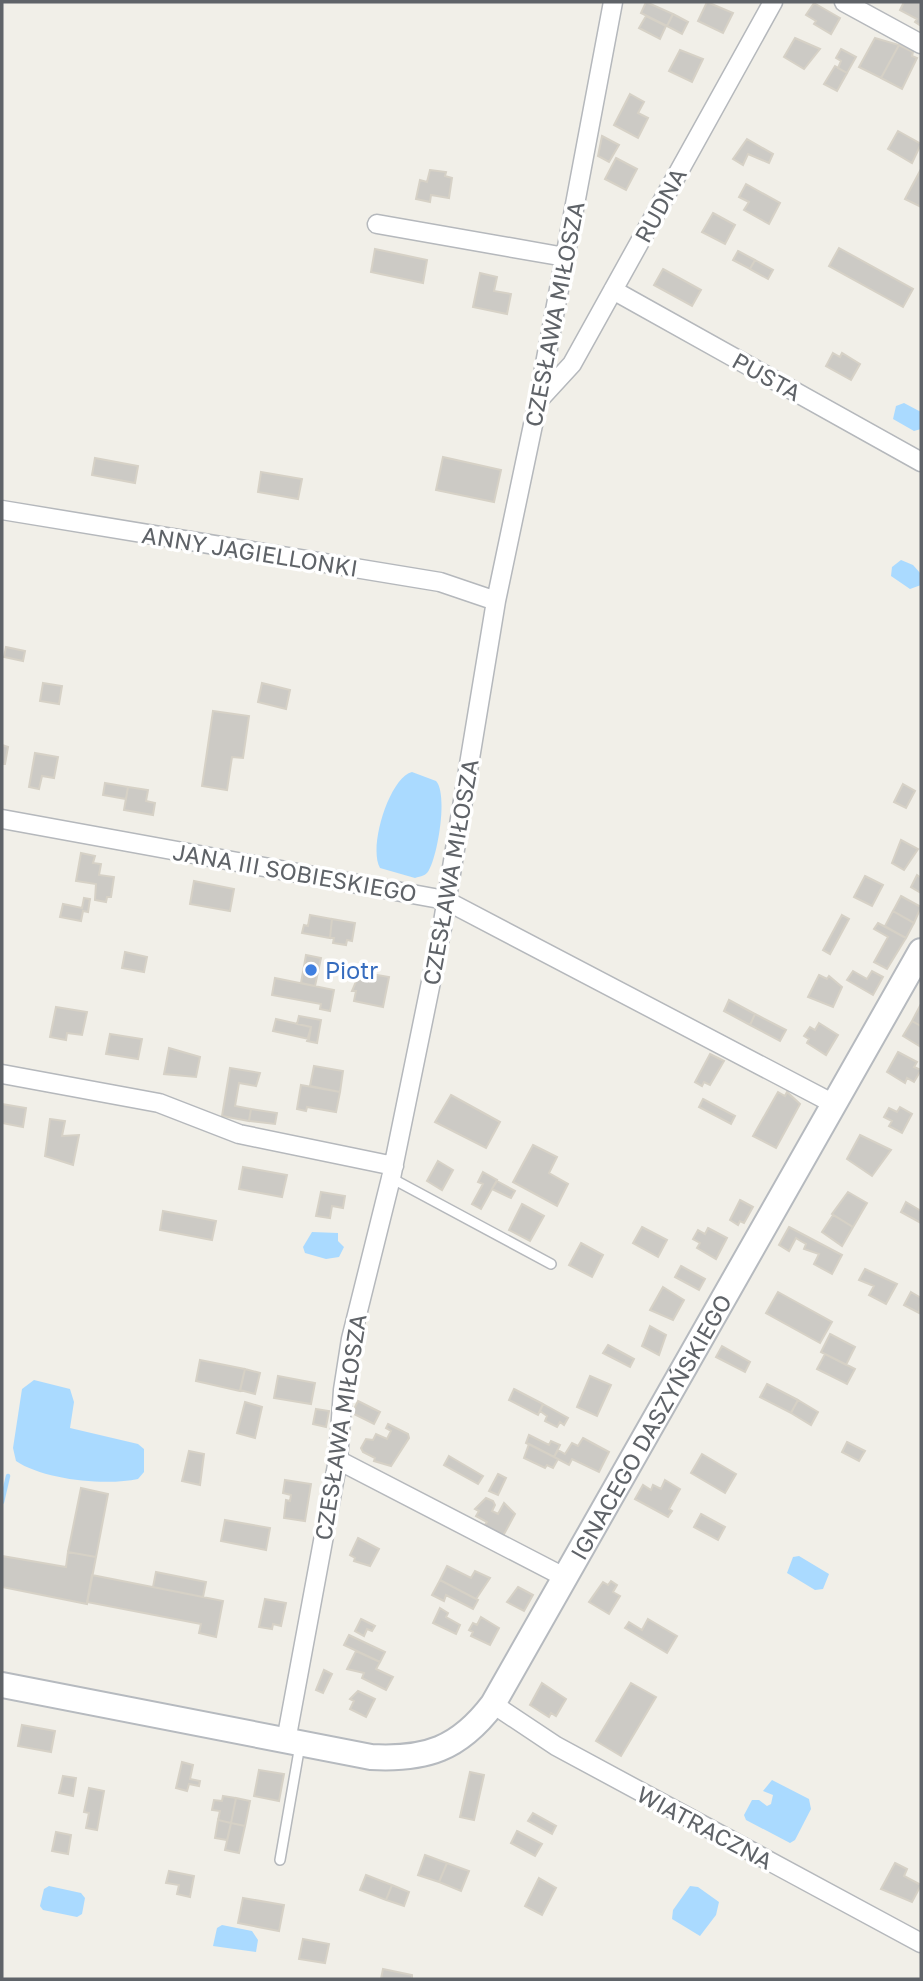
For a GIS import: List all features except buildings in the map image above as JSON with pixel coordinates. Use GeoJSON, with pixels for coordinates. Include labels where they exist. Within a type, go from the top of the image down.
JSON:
{"type":"FeatureCollection","features":[{"type":"Feature","properties":{"kind":"street","name":"CZESŁAWA MIŁOSZA"},"geometry":{"type":"LineString","coordinates":[[293,1742],[338,1460],[343,1390],[351,1339],[392,1172],[445,900],[496,601],[538,401],[613,2]]}},
{"type":"Feature","properties":{"kind":"street","name":"RUDNA"},"geometry":{"type":"LineString","coordinates":[[538,401],[572,364],[773,2]]}},
{"type":"Feature","properties":{"kind":"street"},"geometry":{"type":"LineString","coordinates":[[844,2],[921,44]]}},
{"type":"Feature","properties":{"kind":"street"},"geometry":{"type":"LineString","coordinates":[[377,224],[565,257]]}},
{"type":"Feature","properties":{"kind":"street","name":"PUSTA"},"geometry":{"type":"LineString","coordinates":[[612,290],[921,462]]}},
{"type":"Feature","properties":{"kind":"street","name":"ANNY JAGIELLONKI"},"geometry":{"type":"LineString","coordinates":[[2,510],[440,582],[496,601]]}},
{"type":"Feature","properties":{"kind":"street","name":"JANA III SOBIESKIEGO"},"geometry":{"type":"LineString","coordinates":[[2,818],[445,900],[834,1104]]}},
{"type":"Feature","properties":{"kind":"street","name":"IGNACEGO DASZYŃSKIEGO"},"geometry":{"type":"LineString","coordinates":[[2,1685],[371,1757],[425,1754],[465,1735],[493,1704],[921,951]]}},
{"type":"Feature","properties":{"kind":"street"},"geometry":{"type":"LineString","coordinates":[[2,1074],[159,1103],[239,1133],[392,1172]]}},
{"type":"Feature","properties":{"kind":"street"},"geometry":{"type":"LineString","coordinates":[[338,1460],[566,1578]]}},
{"type":"Feature","properties":{"kind":"street","name":"WIATRACZNA"},"geometry":{"type":"LineString","coordinates":[[493,1704],[556,1746],[921,1942]]}},
{"type":"Feature","properties":{"kind":"lane"},"geometry":{"type":"LineString","coordinates":[[392,1172],[551,1264]]}},
{"type":"Feature","properties":{"kind":"lane"},"geometry":{"type":"LineString","coordinates":[[280,1860],[293,1742]]}},
{"type":"Feature","properties":{"kind":"water"},"geometry":{"type":"Polygon","coordinates":[[[904,403],[921,412],[921,429],[914,431],[893,419],[896,406],[904,403]]]}},
{"type":"Feature","properties":{"kind":"water"},"geometry":{"type":"Polygon","coordinates":[[[901,560],[913,565],[921,574],[921,585],[910,589],[891,576],[892,567],[901,560]]]}},
{"type":"Feature","properties":{"kind":"water"},"geometry":{"type":"Polygon","coordinates":[[[412,772],[436,781],[441,798],[440,824],[432,862],[426,874],[415,878],[380,868],[377,858],[379,830],[389,800],[404,777],[412,772]]]}},
{"type":"Feature","properties":{"kind":"water"},"geometry":{"type":"Polygon","coordinates":[[[312,1232],[338,1233],[338,1241],[344,1247],[339,1257],[326,1259],[305,1253],[303,1247],[312,1232]]]}},
{"type":"Feature","properties":{"kind":"water"},"geometry":{"type":"Polygon","coordinates":[[[34,1380],[70,1389],[74,1402],[70,1428],[138,1444],[144,1449],[144,1472],[138,1479],[109,1482],[76,1480],[42,1473],[16,1461],[13,1448],[22,1389],[34,1380]]]}},
{"type":"Feature","properties":{"kind":"water"},"geometry":{"type":"Polygon","coordinates":[[[799,1556],[829,1574],[823,1589],[815,1590],[787,1573],[793,1557],[799,1556]]]}},
{"type":"Feature","properties":{"kind":"water"},"geometry":{"type":"Polygon","coordinates":[[[772,1780],[809,1799],[811,1809],[795,1840],[790,1843],[746,1820],[744,1815],[752,1800],[759,1800],[767,1806],[771,1804],[773,1795],[763,1791],[772,1780]]]}},
{"type":"Feature","properties":{"kind":"water"},"geometry":{"type":"Polygon","coordinates":[[[49,1886],[81,1893],[85,1898],[82,1914],[77,1917],[43,1910],[40,1906],[44,1889],[49,1886]]]}},
{"type":"Feature","properties":{"kind":"water"},"geometry":{"type":"Polygon","coordinates":[[[690,1886],[698,1887],[719,1902],[716,1915],[700,1936],[672,1919],[673,1910],[690,1886]]]}},
{"type":"Feature","properties":{"kind":"water"},"geometry":{"type":"Polygon","coordinates":[[[222,1925],[252,1931],[258,1940],[256,1952],[213,1946],[217,1928],[222,1925]]]}},
{"type":"Feature","properties":{"kind":"waterway"},"geometry":{"type":"LineString","coordinates":[[2,1502],[8,1476]]}},
{"type":"Feature","properties":{"kind":"place","name":"Piotr"},"geometry":{"type":"Point","coordinates":[311,970]}}]}
